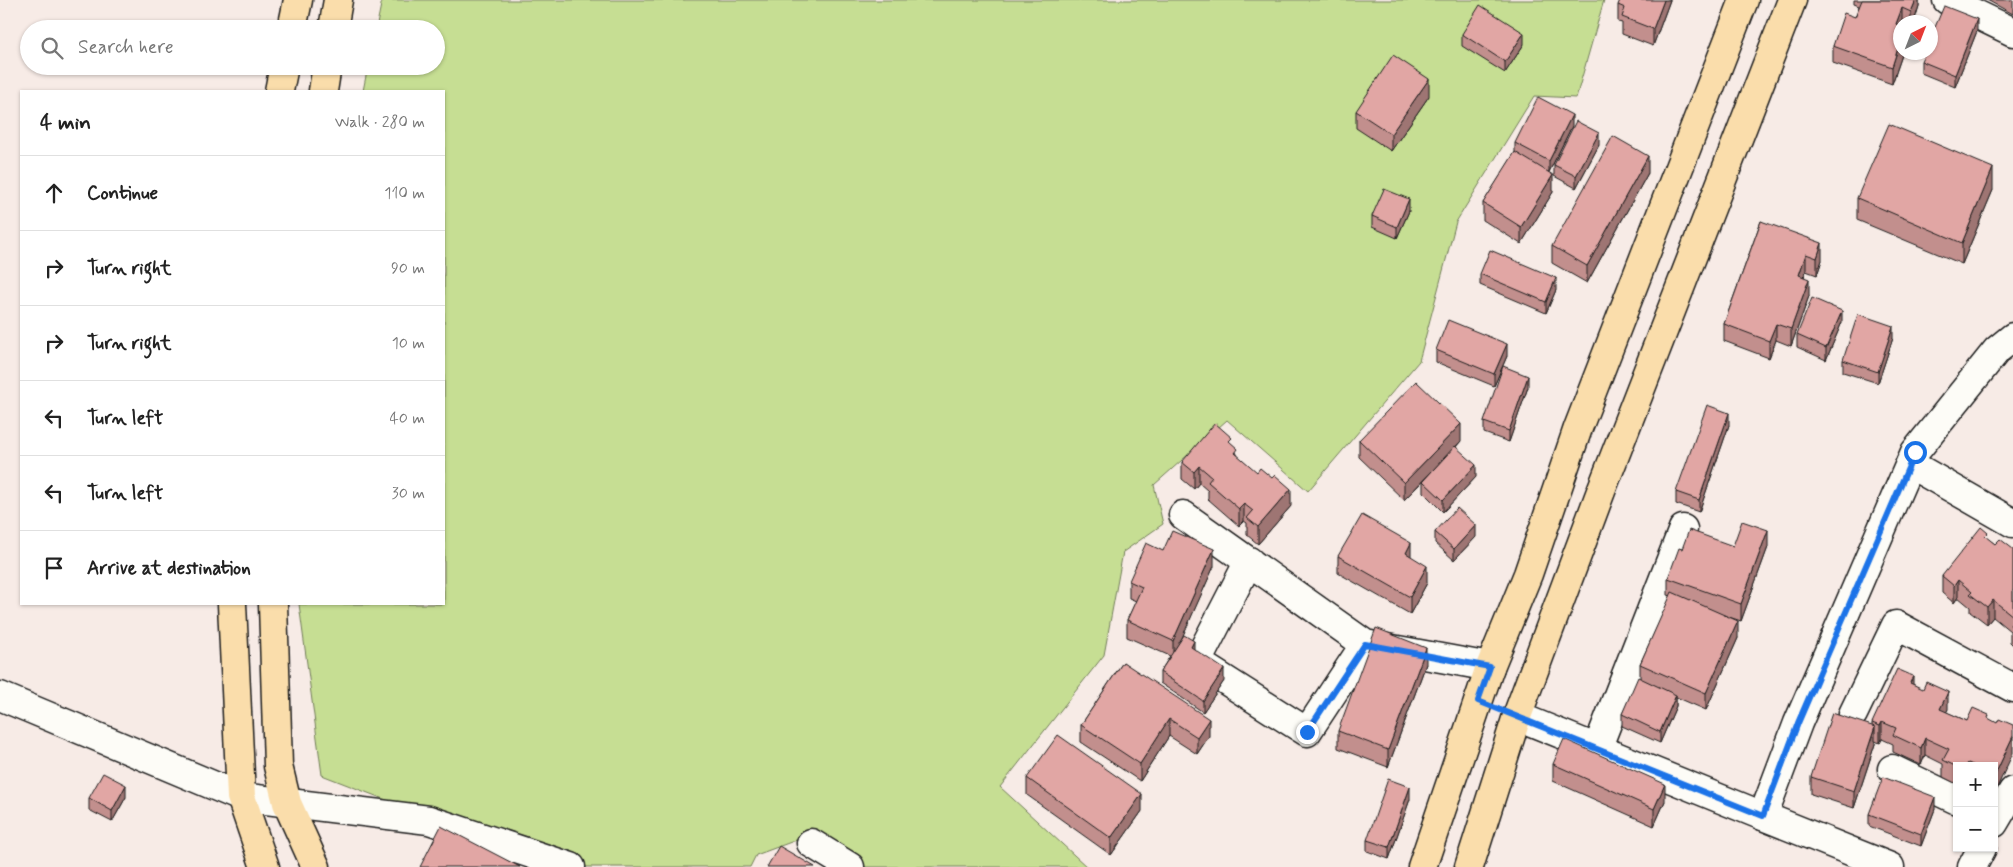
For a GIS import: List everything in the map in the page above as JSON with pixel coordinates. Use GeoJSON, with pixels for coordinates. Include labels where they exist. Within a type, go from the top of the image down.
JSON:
{"type":"FeatureCollection","features":[{"type":"Feature","properties":{"kind":"main road"},"geometry":{"type":"LineString","coordinates":[[294,20],[298,0]]}},
{"type":"Feature","properties":{"kind":"main road"},"geometry":{"type":"LineString","coordinates":[[335,20],[338,0]]}},
{"type":"Feature","properties":{"kind":"main road"},"geometry":{"type":"LineString","coordinates":[[1422,867],[1490,667],[1528,574],[1578,428],[1744,0]]}},
{"type":"Feature","properties":{"kind":"main road"},"geometry":{"type":"LineString","coordinates":[[1469,867],[1517,716],[1602,490],[1792,0]]}},
{"type":"Feature","properties":{"kind":"main road"},"geometry":{"type":"LineString","coordinates":[[279,90],[282,75]]}},
{"type":"Feature","properties":{"kind":"main road"},"geometry":{"type":"LineString","coordinates":[[323,90],[326,75]]}},
{"type":"Feature","properties":{"kind":"main road"},"geometry":{"type":"LineString","coordinates":[[232,605],[240,797],[265,867]]}},
{"type":"Feature","properties":{"kind":"main road"},"geometry":{"type":"LineString","coordinates":[[272,605],[278,766],[287,803],[316,867]]}},
{"type":"Feature","properties":{"kind":"main road"},"geometry":{"type":"LineString","coordinates":[[1478,701],[1517,716]]}},
{"type":"Feature","properties":{"kind":"street"},"geometry":{"type":"LineString","coordinates":[[1947,0],[2013,32]]}},
{"type":"Feature","properties":{"kind":"street"},"geometry":{"type":"LineString","coordinates":[[1763,816],[1798,723],[1915,452],[1997,350],[2013,338]]}},
{"type":"Feature","properties":{"kind":"street"},"geometry":{"type":"LineString","coordinates":[[1910,464],[2013,523]]}},
{"type":"Feature","properties":{"kind":"street"},"geometry":{"type":"LineString","coordinates":[[1184,515],[1365,644],[1490,667]]}},
{"type":"Feature","properties":{"kind":"street"},"geometry":{"type":"LineString","coordinates":[[1597,749],[1683,529]]}},
{"type":"Feature","properties":{"kind":"street"},"geometry":{"type":"LineString","coordinates":[[1249,560],[1197,662],[1307,732],[1365,644]]}},
{"type":"Feature","properties":{"kind":"street"},"geometry":{"type":"LineString","coordinates":[[1853,714],[1896,625],[2013,688]]}},
{"type":"Feature","properties":{"kind":"street"},"geometry":{"type":"LineString","coordinates":[[0,696],[240,797],[430,820],[571,867]]}},
{"type":"Feature","properties":{"kind":"street"},"geometry":{"type":"LineString","coordinates":[[1517,716],[1890,867]]}},
{"type":"Feature","properties":{"kind":"street"},"geometry":{"type":"LineString","coordinates":[[1892,769],[1953,798]]}},
{"type":"Feature","properties":{"kind":"street"},"geometry":{"type":"LineString","coordinates":[[1998,815],[2013,791]]}},
{"type":"Feature","properties":{"kind":"street"},"geometry":{"type":"LineString","coordinates":[[811,843],[850,867]]}},
{"type":"Feature","properties":{"kind":"street"},"geometry":{"type":"LineString","coordinates":[[1972,867],[1980,852]]}},
{"type":"Feature","properties":{"kind":"green space"},"geometry":{"type":"Polygon","coordinates":[[[382,0],[1604,0],[1576,98],[1534,96],[1456,222],[1419,361],[1308,491],[1227,420],[1154,485],[1163,524],[1123,552],[1104,655],[1000,787],[1087,867],[852,867],[802,838],[756,855],[750,867],[558,867],[322,775],[299,605],[445,605],[445,90],[363,90],[366,75],[445,75],[445,20],[378,20],[382,0]]]}},
{"type":"Feature","properties":{"kind":"building"},"geometry":{"type":"Polygon","coordinates":[[[1620,0],[1664,0],[1653,29],[1622,17],[1625,8],[1618,5],[1620,0]]]}},
{"type":"Feature","properties":{"kind":"building"},"geometry":{"type":"Polygon","coordinates":[[[1862,0],[1916,0],[1911,12],[1902,8],[1899,15],[1893,15],[1894,60],[1892,67],[1833,46],[1844,13],[1855,17],[1862,0]]]}},
{"type":"Feature","properties":{"kind":"building"},"geometry":{"type":"Polygon","coordinates":[[[1480,5],[1524,33],[1505,62],[1462,34],[1480,5]]]}},
{"type":"Feature","properties":{"kind":"building"},"geometry":{"type":"Polygon","coordinates":[[[1944,6],[1977,19],[1955,75],[1921,61],[1938,60],[1938,20],[1944,6]]]}},
{"type":"Feature","properties":{"kind":"building"},"geometry":{"type":"Polygon","coordinates":[[[1393,55],[1429,79],[1391,134],[1356,111],[1393,55]]]}},
{"type":"Feature","properties":{"kind":"building"},"geometry":{"type":"Polygon","coordinates":[[[1538,97],[1572,115],[1549,161],[1515,143],[1538,97]]]}},
{"type":"Feature","properties":{"kind":"building"},"geometry":{"type":"Polygon","coordinates":[[[1576,121],[1599,133],[1576,176],[1554,165],[1576,121]]]}},
{"type":"Feature","properties":{"kind":"building"},"geometry":{"type":"Polygon","coordinates":[[[1889,124],[1993,168],[1962,243],[1857,198],[1889,124]]]}},
{"type":"Feature","properties":{"kind":"building"},"geometry":{"type":"Polygon","coordinates":[[[1613,136],[1648,156],[1587,266],[1552,246],[1613,136]]]}},
{"type":"Feature","properties":{"kind":"building"},"geometry":{"type":"Polygon","coordinates":[[[1515,152],[1553,175],[1521,227],[1483,203],[1515,152]]]}},
{"type":"Feature","properties":{"kind":"building"},"geometry":{"type":"Polygon","coordinates":[[[1384,189],[1409,199],[1397,227],[1372,216],[1384,189]]]}},
{"type":"Feature","properties":{"kind":"building"},"geometry":{"type":"Polygon","coordinates":[[[1761,221],[1822,243],[1817,258],[1806,254],[1799,275],[1809,279],[1791,329],[1776,324],[1769,341],[1724,324],[1761,221]]]}},
{"type":"Feature","properties":{"kind":"building"},"geometry":{"type":"Polygon","coordinates":[[[1490,250],[1556,278],[1546,302],[1480,274],[1490,250]]]}},
{"type":"Feature","properties":{"kind":"building"},"geometry":{"type":"Polygon","coordinates":[[[1812,298],[1842,311],[1826,348],[1797,335],[1812,298]]]}},
{"type":"Feature","properties":{"kind":"building"},"geometry":{"type":"Polygon","coordinates":[[[1858,314],[1893,326],[1878,372],[1843,360],[1858,314]]]}},
{"type":"Feature","properties":{"kind":"building"},"geometry":{"type":"Polygon","coordinates":[[[1448,320],[1507,344],[1494,374],[1436,350],[1448,320]]]}},
{"type":"Feature","properties":{"kind":"building"},"geometry":{"type":"Polygon","coordinates":[[[1503,366],[1528,376],[1509,431],[1484,422],[1503,366]]]}},
{"type":"Feature","properties":{"kind":"building"},"geometry":{"type":"Polygon","coordinates":[[[1416,381],[1461,424],[1404,483],[1359,440],[1416,381]]]}},
{"type":"Feature","properties":{"kind":"building"},"geometry":{"type":"Polygon","coordinates":[[[1707,405],[1729,413],[1699,500],[1676,492],[1707,405]]]}},
{"type":"Feature","properties":{"kind":"building"},"geometry":{"type":"Polygon","coordinates":[[[1215,423],[1232,438],[1229,441],[1238,449],[1235,453],[1257,472],[1260,468],[1272,478],[1275,475],[1291,489],[1258,527],[1247,518],[1253,511],[1244,504],[1239,509],[1208,482],[1212,477],[1199,466],[1194,472],[1182,462],[1215,423]]]}},
{"type":"Feature","properties":{"kind":"building"},"geometry":{"type":"Polygon","coordinates":[[[1455,446],[1476,465],[1443,500],[1423,481],[1455,446]]]}},
{"type":"Feature","properties":{"kind":"building"},"geometry":{"type":"Polygon","coordinates":[[[1457,508],[1476,525],[1454,549],[1435,532],[1457,508]]]}},
{"type":"Feature","properties":{"kind":"building"},"geometry":{"type":"Polygon","coordinates":[[[1362,515],[1411,543],[1406,553],[1427,566],[1410,597],[1338,556],[1362,515]]]}},
{"type":"Feature","properties":{"kind":"building"},"geometry":{"type":"Polygon","coordinates":[[[1742,521],[1768,530],[1741,604],[1668,578],[1679,548],[1682,549],[1689,530],[1733,546],[1742,521]]]}},
{"type":"Feature","properties":{"kind":"building"},"geometry":{"type":"Polygon","coordinates":[[[1981,527],[1988,533],[1985,536],[1995,544],[2000,539],[2013,549],[2013,616],[1993,600],[1987,607],[1970,594],[1972,592],[1958,580],[1954,586],[1942,576],[1981,527]]]}},
{"type":"Feature","properties":{"kind":"building"},"geometry":{"type":"Polygon","coordinates":[[[1172,531],[1214,549],[1173,641],[1127,620],[1142,587],[1129,581],[1146,543],[1163,551],[1172,531]]]}},
{"type":"Feature","properties":{"kind":"building"},"geometry":{"type":"Polygon","coordinates":[[[1672,592],[1738,621],[1706,693],[1640,664],[1672,592]]]}},
{"type":"Feature","properties":{"kind":"building"},"geometry":{"type":"Polygon","coordinates":[[[1376,628],[1426,648],[1388,750],[1338,731],[1376,628]]]}},
{"type":"Feature","properties":{"kind":"building"},"geometry":{"type":"Polygon","coordinates":[[[1184,635],[1194,641],[1191,647],[1224,669],[1203,701],[1160,672],[1184,635]]]}},
{"type":"Feature","properties":{"kind":"building"},"geometry":{"type":"Polygon","coordinates":[[[1123,662],[1209,719],[1197,737],[1169,719],[1140,764],[1081,725],[1123,662]]]}},
{"type":"Feature","properties":{"kind":"building"},"geometry":{"type":"Polygon","coordinates":[[[1897,669],[1913,676],[1910,683],[1923,689],[1926,682],[1948,692],[1940,709],[1967,721],[1973,708],[1989,715],[1988,718],[1997,723],[1999,719],[2013,725],[2013,736],[1998,768],[1998,762],[1953,762],[1953,765],[1943,760],[1949,749],[1925,738],[1921,748],[1893,735],[1896,728],[1882,722],[1880,726],[1872,723],[1897,669]]]}},
{"type":"Feature","properties":{"kind":"building"},"geometry":{"type":"Polygon","coordinates":[[[1638,677],[1676,695],[1660,732],[1622,714],[1638,677]]]}},
{"type":"Feature","properties":{"kind":"building"},"geometry":{"type":"Polygon","coordinates":[[[1832,713],[1875,727],[1854,791],[1811,777],[1832,713]]]}},
{"type":"Feature","properties":{"kind":"building"},"geometry":{"type":"Polygon","coordinates":[[[1058,735],[1142,794],[1111,838],[1027,778],[1058,735]]]}},
{"type":"Feature","properties":{"kind":"building"},"geometry":{"type":"Polygon","coordinates":[[[1564,739],[1665,784],[1654,809],[1553,764],[1564,739]]]}},
{"type":"Feature","properties":{"kind":"building"},"geometry":{"type":"Polygon","coordinates":[[[103,773],[126,785],[112,811],[89,798],[103,773]]]}},
{"type":"Feature","properties":{"kind":"building"},"geometry":{"type":"Polygon","coordinates":[[[1883,777],[1935,797],[1921,834],[1869,814],[1883,777]]]}},
{"type":"Feature","properties":{"kind":"building"},"geometry":{"type":"Polygon","coordinates":[[[1388,779],[1410,787],[1389,847],[1367,840],[1388,779]]]}},
{"type":"Feature","properties":{"kind":"building"},"geometry":{"type":"Polygon","coordinates":[[[441,826],[520,867],[420,867],[441,826]]]}},
{"type":"Feature","properties":{"kind":"building"},"geometry":{"type":"Polygon","coordinates":[[[779,846],[815,867],[767,867],[779,846]]]}},
{"type":"Feature","properties":{"kind":"route"},"geometry":{"type":"LineString","coordinates":[[1307,732],[1365,644],[1490,667],[1478,701],[1763,816],[1798,723],[1915,452]]}}]}
